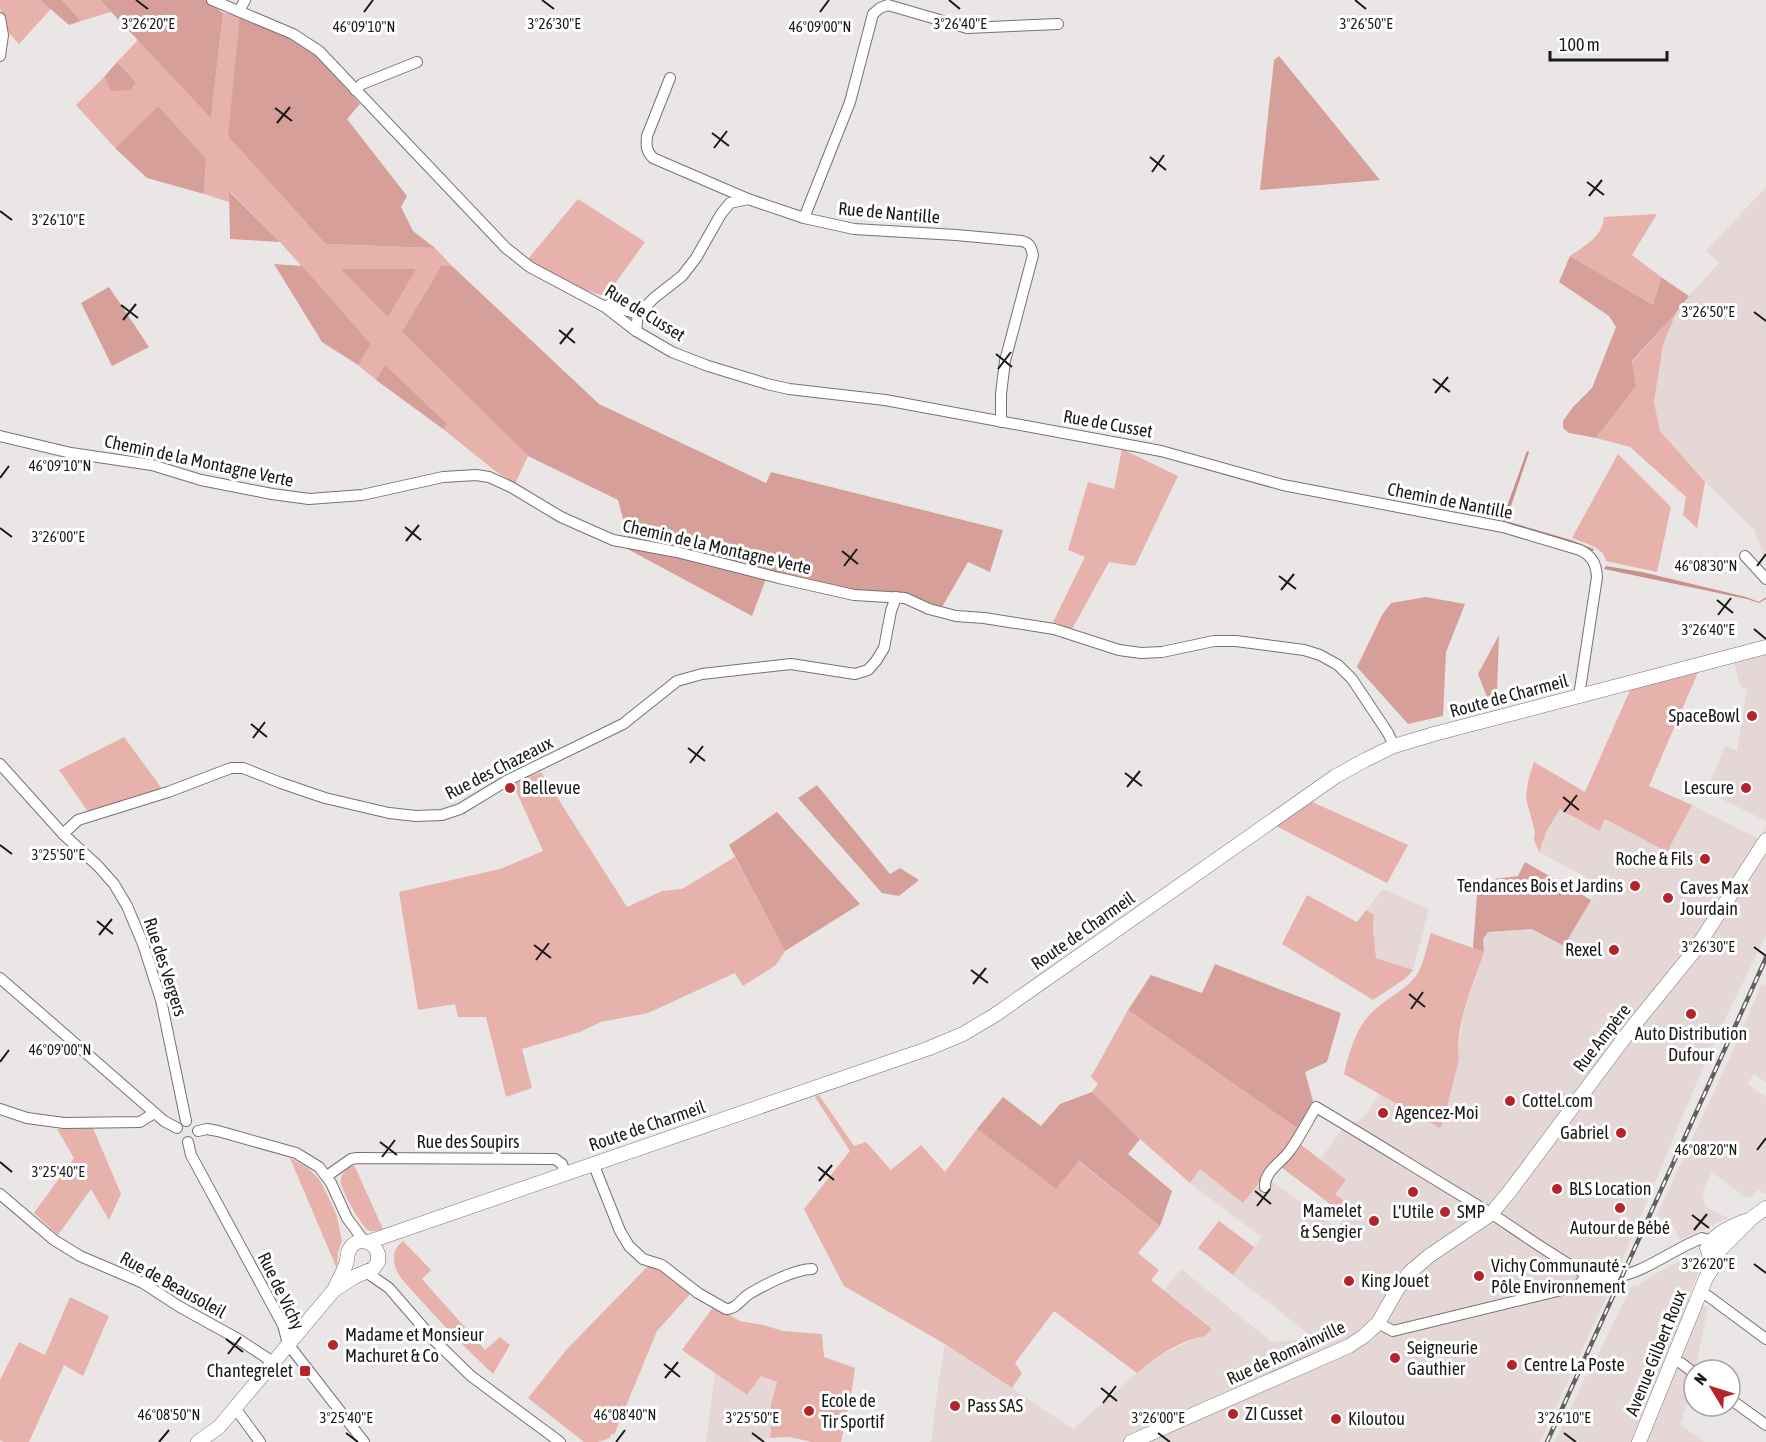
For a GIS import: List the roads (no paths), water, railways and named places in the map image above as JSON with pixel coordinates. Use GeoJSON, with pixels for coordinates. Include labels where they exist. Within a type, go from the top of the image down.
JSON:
{"type":"FeatureCollection","features":[{"type":"Feature","properties":{"kind":"main road","name":"Route de Charmeil"},"geometry":{"type":"LineString","coordinates":[[366,1242],[848,1077],[963,1034],[1003,1009],[1336,776],[1394,746],[1766,647]]}},
{"type":"Feature","properties":{"kind":"main road","name":"Rue Ampère"},"geometry":{"type":"LineString","coordinates":[[1378,1323],[1410,1272],[1429,1256],[1491,1214],[1634,1025],[1695,950],[1766,840]]}},
{"type":"Feature","properties":{"kind":"main road"},"geometry":{"type":"LineString","coordinates":[[1711,1246],[1728,1228],[1752,1218],[1766,1208]]}},
{"type":"Feature","properties":{"kind":"main road","name":"Route de Charmeil"},"geometry":{"type":"LineString","coordinates":[[378,1258],[387,1243],[406,1228]]}},
{"type":"Feature","properties":{"kind":"main road"},"geometry":{"type":"LineString","coordinates":[[198,1442],[219,1427],[333,1290],[356,1243],[366,1242],[375,1246],[378,1258],[373,1269],[333,1290]]}},
{"type":"Feature","properties":{"kind":"main road","name":"Avenue Gilbert Roux"},"geometry":{"type":"LineString","coordinates":[[1639,1442],[1706,1278],[1711,1246]]}},
{"type":"Feature","properties":{"kind":"main road"},"geometry":{"type":"LineString","coordinates":[[349,1254],[354,1270],[364,1272]]}},
{"type":"Feature","properties":{"kind":"main road","name":"Rue de Romainville"},"geometry":{"type":"LineString","coordinates":[[1131,1442],[1349,1346],[1365,1336],[1378,1323]]}},
{"type":"Feature","properties":{"kind":"street","name":"Rue de Cusset"},"geometry":{"type":"LineString","coordinates":[[212,0],[294,34],[319,51],[506,248],[530,267],[605,307],[636,331],[681,355],[708,366],[789,389],[885,400],[1161,451]]}},
{"type":"Feature","properties":{"kind":"street"},"geometry":{"type":"LineString","coordinates":[[239,11],[245,0]]}},
{"type":"Feature","properties":{"kind":"street"},"geometry":{"type":"LineString","coordinates":[[804,218],[850,102],[873,14],[880,8],[888,5],[967,28],[1058,24]]}},
{"type":"Feature","properties":{"kind":"street"},"geometry":{"type":"LineString","coordinates":[[0,18],[3,35],[0,56]]}},
{"type":"Feature","properties":{"kind":"street"},"geometry":{"type":"LineString","coordinates":[[355,90],[362,84],[417,62]]}},
{"type":"Feature","properties":{"kind":"street","name":"Rue de Nantille"},"geometry":{"type":"LineString","coordinates":[[670,78],[647,136],[646,145],[653,158],[748,199],[804,218],[854,230],[956,235],[1027,243],[1031,247],[1033,255],[1005,361],[1001,394],[1001,422]]}},
{"type":"Feature","properties":{"kind":"street"},"geometry":{"type":"LineString","coordinates":[[724,187],[730,203]]}},
{"type":"Feature","properties":{"kind":"street"},"geometry":{"type":"LineString","coordinates":[[636,331],[638,314],[682,276],[696,258],[721,214],[730,203],[748,199]]}},
{"type":"Feature","properties":{"kind":"street"},"geometry":{"type":"LineString","coordinates":[[605,307],[608,305],[638,314]]}},
{"type":"Feature","properties":{"kind":"street","name":"Chemin de la Montagne Verte"},"geometry":{"type":"LineString","coordinates":[[0,436],[71,453],[152,465],[201,480],[309,499],[362,495],[452,476],[489,477],[511,487],[561,517],[613,540],[677,552],[854,594],[904,598],[929,609],[956,616],[1054,629],[1119,650],[1142,653],[1162,652],[1214,641],[1304,650],[1320,655],[1338,665],[1352,680],[1388,733],[1394,746]]}},
{"type":"Feature","properties":{"kind":"street","name":"Chemin de Nantille"},"geometry":{"type":"LineString","coordinates":[[1161,451],[1283,485],[1503,526],[1587,554],[1593,560],[1597,577],[1579,696]]}},
{"type":"Feature","properties":{"kind":"street"},"geometry":{"type":"LineString","coordinates":[[1745,556],[1766,579]]}},
{"type":"Feature","properties":{"kind":"street","name":"Rue des Chazeaux"},"geometry":{"type":"LineString","coordinates":[[63,834],[78,820],[168,792],[231,768],[243,768],[325,798],[389,813],[416,816],[442,815],[460,809],[508,780],[623,724],[677,681],[702,674],[791,664],[855,674],[868,670],[884,648],[896,597]]}},
{"type":"Feature","properties":{"kind":"street","name":"Rue des Vergers"},"geometry":{"type":"LineString","coordinates":[[0,764],[63,834],[98,866],[114,884],[127,906],[143,944],[161,1000],[182,1125]]}},
{"type":"Feature","properties":{"kind":"street"},"geometry":{"type":"LineString","coordinates":[[0,978],[164,1121],[182,1125],[194,1123],[198,1131],[195,1138],[188,1142],[180,1139],[177,1132],[182,1125]]}},
{"type":"Feature","properties":{"kind":"street"},"geometry":{"type":"LineString","coordinates":[[1265,1187],[1264,1181],[1267,1175],[1290,1151],[1316,1107],[1587,1275],[1599,1279],[1621,1276],[1641,1269],[1689,1244],[1711,1246]]}},
{"type":"Feature","properties":{"kind":"street"},"geometry":{"type":"LineString","coordinates":[[0,1109],[27,1118],[64,1124],[140,1122],[154,1113]]}},
{"type":"Feature","properties":{"kind":"street"},"geometry":{"type":"LineString","coordinates":[[198,1131],[207,1129],[218,1131],[296,1153],[319,1167],[327,1176],[347,1218],[366,1242]]}},
{"type":"Feature","properties":{"kind":"street","name":"Rue de Vichy"},"geometry":{"type":"LineString","coordinates":[[188,1142],[190,1155],[283,1325],[288,1344],[364,1442]]}},
{"type":"Feature","properties":{"kind":"street","name":"Rue des Soupirs"},"geometry":{"type":"LineString","coordinates":[[327,1176],[357,1158],[555,1159],[562,1164],[565,1173]]}},
{"type":"Feature","properties":{"kind":"street"},"geometry":{"type":"LineString","coordinates":[[593,1163],[620,1231],[639,1257],[662,1265],[698,1293],[726,1309],[736,1306],[754,1291],[801,1269],[812,1269]]}},
{"type":"Feature","properties":{"kind":"street","name":"Rue de Beausoleil"},"geometry":{"type":"LineString","coordinates":[[0,1194],[54,1240],[80,1256],[143,1283],[273,1362]]}},
{"type":"Feature","properties":{"kind":"street"},"geometry":{"type":"LineString","coordinates":[[347,1218],[349,1254]]}},
{"type":"Feature","properties":{"kind":"street"},"geometry":{"type":"LineString","coordinates":[[378,1258],[389,1288]]}},
{"type":"Feature","properties":{"kind":"street"},"geometry":{"type":"LineString","coordinates":[[364,1272],[389,1288],[434,1340],[459,1364],[560,1442]]}},
{"type":"Feature","properties":{"kind":"street"},"geometry":{"type":"LineString","coordinates":[[1378,1323],[1393,1331],[1578,1286],[1587,1275]]}},
{"type":"Feature","properties":{"kind":"street"},"geometry":{"type":"LineString","coordinates":[[1700,1292],[1766,1339]]}},
{"type":"Feature","properties":{"kind":"street"},"geometry":{"type":"LineString","coordinates":[[1672,1360],[1682,1364]]}},
{"type":"Feature","properties":{"kind":"street"},"geometry":{"type":"LineString","coordinates":[[235,1408],[260,1442]]}},
{"type":"Feature","properties":{"kind":"street"},"geometry":{"type":"LineString","coordinates":[[1742,1408],[1766,1425]]}},
{"type":"Feature","properties":{"kind":"railway"},"geometry":{"type":"LineString","coordinates":[[1547,1442],[1766,958]]}},
{"type":"Feature","properties":{"kind":"place","name":"SpaceBowl"},"geometry":{"type":"Point","coordinates":[1752,716]}},
{"type":"Feature","properties":{"kind":"place","name":"Bellevue"},"geometry":{"type":"Point","coordinates":[510,788]}},
{"type":"Feature","properties":{"kind":"place","name":"Lescure"},"geometry":{"type":"Point","coordinates":[1746,788]}},
{"type":"Feature","properties":{"kind":"place","name":"Roche & Fils"},"geometry":{"type":"Point","coordinates":[1705,859]}},
{"type":"Feature","properties":{"kind":"place","name":"Tendances Bois et Jardins"},"geometry":{"type":"Point","coordinates":[1635,886]}},
{"type":"Feature","properties":{"kind":"place","name":"Caves Max Jourdain"},"geometry":{"type":"Point","coordinates":[1668,898]}},
{"type":"Feature","properties":{"kind":"place","name":"Rexel"},"geometry":{"type":"Point","coordinates":[1614,950]}},
{"type":"Feature","properties":{"kind":"place","name":"Auto Distribution Dufour"},"geometry":{"type":"Point","coordinates":[1691,1014]}},
{"type":"Feature","properties":{"kind":"place","name":"Cottel.com"},"geometry":{"type":"Point","coordinates":[1510,1101]}},
{"type":"Feature","properties":{"kind":"place","name":"Agencez-Moi"},"geometry":{"type":"Point","coordinates":[1383,1113]}},
{"type":"Feature","properties":{"kind":"place","name":"Gabriel"},"geometry":{"type":"Point","coordinates":[1621,1133]}},
{"type":"Feature","properties":{"kind":"place","name":"BLS Location"},"geometry":{"type":"Point","coordinates":[1557,1189]}},
{"type":"Feature","properties":{"kind":"place","name":"L'Utile"},"geometry":{"type":"Point","coordinates":[1413,1192]}},
{"type":"Feature","properties":{"kind":"place","name":"Autour de Bébé"},"geometry":{"type":"Point","coordinates":[1620,1208]}},
{"type":"Feature","properties":{"kind":"place","name":"SMP"},"geometry":{"type":"Point","coordinates":[1445,1212]}},
{"type":"Feature","properties":{"kind":"place","name":"Mamelet & Sengier"},"geometry":{"type":"Point","coordinates":[1374,1221]}},
{"type":"Feature","properties":{"kind":"place","name":"Vichy Communauté - Pôle Environnement"},"geometry":{"type":"Point","coordinates":[1479,1276]}},
{"type":"Feature","properties":{"kind":"place","name":"King Jouet"},"geometry":{"type":"Point","coordinates":[1349,1281]}},
{"type":"Feature","properties":{"kind":"place","name":"Madame et Monsieur Machuret & Co"},"geometry":{"type":"Point","coordinates":[333,1345]}},
{"type":"Feature","properties":{"kind":"place","name":"Seigneurie Gauthier"},"geometry":{"type":"Point","coordinates":[1395,1358]}},
{"type":"Feature","properties":{"kind":"place","name":"Centre La Poste"},"geometry":{"type":"Point","coordinates":[1512,1365]}},
{"type":"Feature","properties":{"kind":"place","name":"Chantegrelet"},"geometry":{"type":"Point","coordinates":[305,1371]}},
{"type":"Feature","properties":{"kind":"place","name":"Pass SAS"},"geometry":{"type":"Point","coordinates":[955,1406]}},
{"type":"Feature","properties":{"kind":"place","name":"Ecole de Tir Sportif"},"geometry":{"type":"Point","coordinates":[809,1411]}},
{"type":"Feature","properties":{"kind":"place","name":"ZI Cusset"},"geometry":{"type":"Point","coordinates":[1233,1414]}},
{"type":"Feature","properties":{"kind":"place","name":"Kiloutou"},"geometry":{"type":"Point","coordinates":[1336,1419]}}]}
